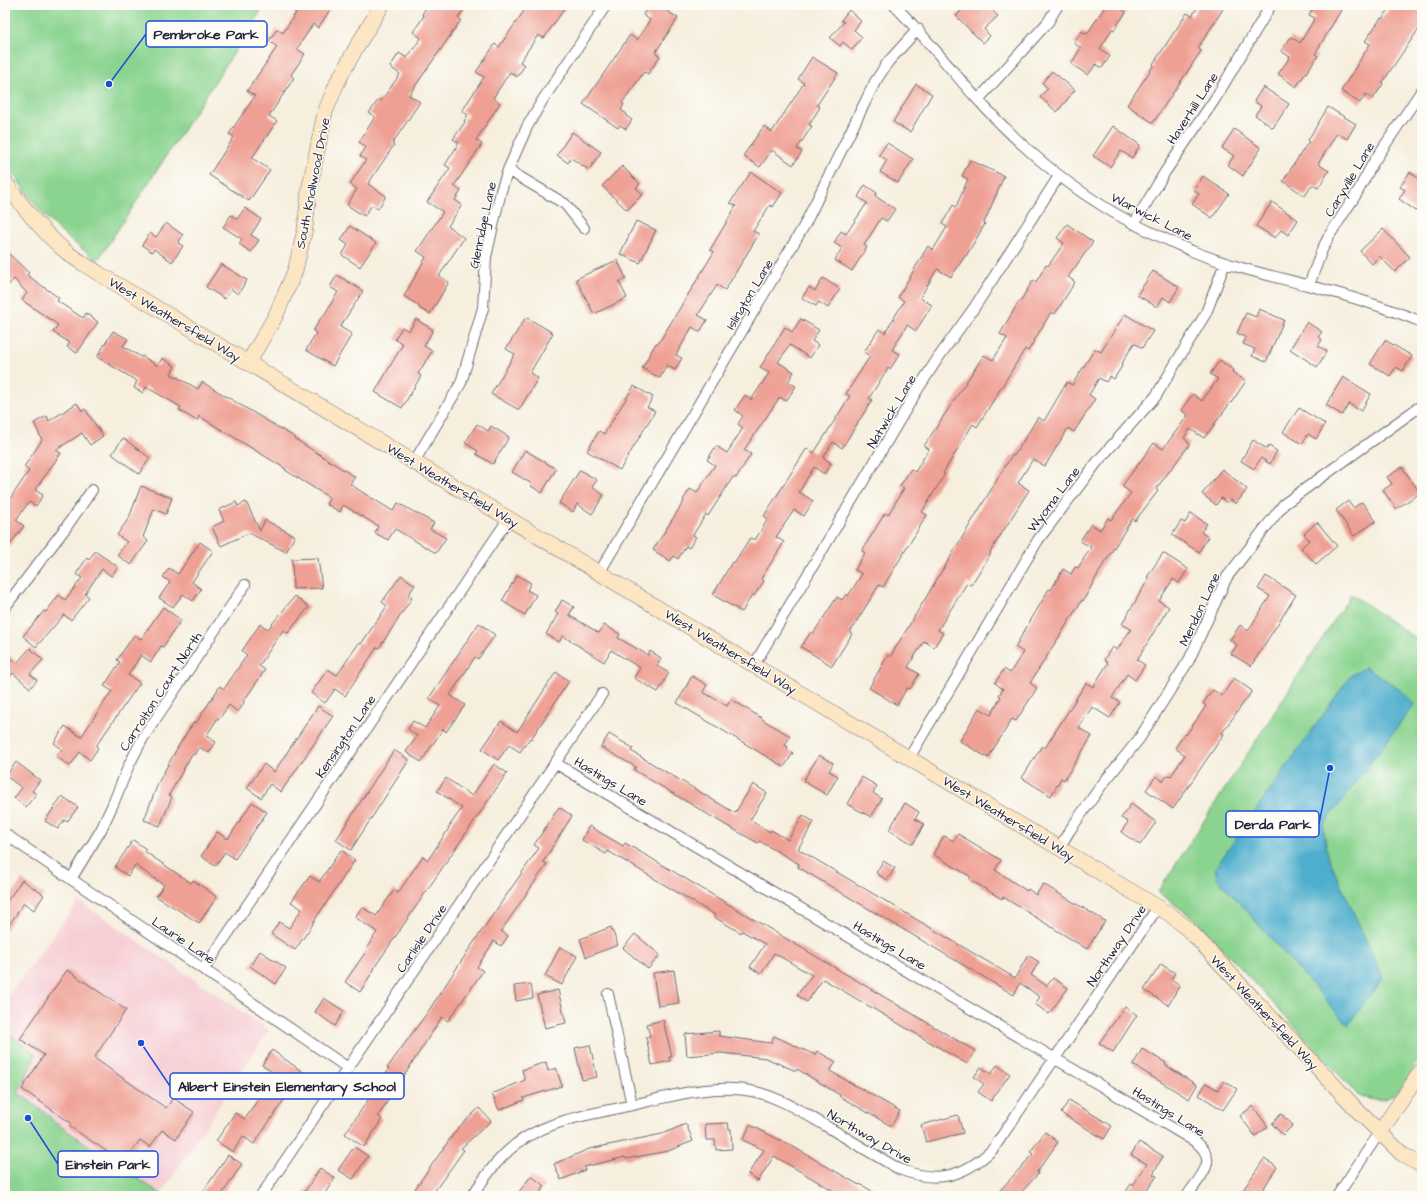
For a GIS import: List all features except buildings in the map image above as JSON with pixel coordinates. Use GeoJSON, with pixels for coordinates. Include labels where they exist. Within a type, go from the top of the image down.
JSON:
{"type":"FeatureCollection","features":[{"type":"Feature","properties":{"kind":"street","name":"South Knollwood Drive"},"geometry":{"type":"LineString","coordinates":[[248,363],[275,317],[295,271],[305,229],[309,190],[326,112],[338,81],[382,5]]}},
{"type":"Feature","properties":{"kind":"street","name":"Glenridge Lane"},"geometry":{"type":"LineString","coordinates":[[414,462],[460,383],[483,308],[486,257],[501,191],[508,170],[527,127],[542,101],[606,5]]}},
{"type":"Feature","properties":{"kind":"street","name":"Warwick Lane"},"geometry":{"type":"LineString","coordinates":[[894,5],[918,29],[978,100],[1010,133],[1059,176],[1107,209],[1134,224],[1193,251],[1225,263],[1309,285],[1394,311],[1422,322]]}},
{"type":"Feature","properties":{"kind":"street"},"geometry":{"type":"LineString","coordinates":[[978,100],[1048,22],[1058,5]]}},
{"type":"Feature","properties":{"kind":"street","name":"Haverhill Lane"},"geometry":{"type":"LineString","coordinates":[[1134,224],[1165,172],[1214,99],[1271,5]]}},
{"type":"Feature","properties":{"kind":"street","name":"Islington Lane"},"geometry":{"type":"LineString","coordinates":[[599,572],[804,226],[875,82],[888,62],[918,29]]}},
{"type":"Feature","properties":{"kind":"street","name":"Caryville Lane"},"geometry":{"type":"LineString","coordinates":[[1309,285],[1329,236],[1357,193],[1384,146],[1422,90]]}},
{"type":"Feature","properties":{"kind":"street"},"geometry":{"type":"LineString","coordinates":[[508,170],[565,204],[584,228]]}},
{"type":"Feature","properties":{"kind":"street","name":"Natwick Lane"},"geometry":{"type":"LineString","coordinates":[[754,665],[918,389],[974,308],[1059,176]]}},
{"type":"Feature","properties":{"kind":"street","name":"West Weathersfield Way"},"geometry":{"type":"LineString","coordinates":[[5,182],[27,213],[71,256],[1158,907],[1192,933],[1360,1113],[1402,1154],[1422,1166]]}},
{"type":"Feature","properties":{"kind":"street","name":"Wyoma Lane"},"geometry":{"type":"LineString","coordinates":[[909,758],[1038,540],[1098,462],[1156,396],[1206,313],[1225,263]]}},
{"type":"Feature","properties":{"kind":"street","name":"Mendon Lane"},"geometry":{"type":"LineString","coordinates":[[1060,848],[1070,830],[1101,786],[1139,740],[1189,660],[1227,577],[1284,504],[1422,405]]}},
{"type":"Feature","properties":{"kind":"street"},"geometry":{"type":"LineString","coordinates":[[5,607],[63,532],[92,490]]}},
{"type":"Feature","properties":{"kind":"street","name":"Kensington Lane"},"geometry":{"type":"LineString","coordinates":[[204,969],[509,518]]}},
{"type":"Feature","properties":{"kind":"street","name":"Carrolton Court North"},"geometry":{"type":"LineString","coordinates":[[71,879],[100,830],[113,804],[129,765],[143,738],[245,585]]}},
{"type":"Feature","properties":{"kind":"street","name":"Carlisle Drive"},"geometry":{"type":"LineString","coordinates":[[261,1196],[602,694]]}},
{"type":"Feature","properties":{"kind":"street","name":"Hastings Lane"},"geometry":{"type":"LineString","coordinates":[[555,763],[1202,1146],[1207,1155],[1207,1164],[1187,1196]]}},
{"type":"Feature","properties":{"kind":"street","name":"Laurie Lane"},"geometry":{"type":"LineString","coordinates":[[6,838],[71,879],[348,1068]]}},
{"type":"Feature","properties":{"kind":"street","name":"Northway Drive"},"geometry":{"type":"LineString","coordinates":[[472,1196],[507,1152],[526,1138],[548,1126],[681,1094],[719,1088],[756,1092],[783,1102],[899,1169],[911,1174],[940,1177],[969,1169],[993,1150],[1054,1058],[1158,907]]}},
{"type":"Feature","properties":{"kind":"street"},"geometry":{"type":"LineString","coordinates":[[608,994],[632,1105]]}},
{"type":"Feature","properties":{"kind":"street"},"geometry":{"type":"LineString","coordinates":[[1337,1196],[1422,1070]]}},
{"type":"Feature","properties":{"kind":"shaded area"},"geometry":{"type":"Polygon","coordinates":[[[79,901],[269,1030],[161,1194],[54,1122],[47,1114],[18,1093],[36,1054],[5,1031],[5,1000],[79,901]]]}},
{"type":"Feature","properties":{"kind":"green space"},"geometry":{"type":"Polygon","coordinates":[[[5,5],[254,5],[262,10],[98,260],[79,247],[49,221],[25,191],[5,159],[5,5]]]}},
{"type":"Feature","properties":{"kind":"green space"},"geometry":{"type":"Polygon","coordinates":[[[1351,594],[1422,643],[1422,1054],[1410,1075],[1396,1092],[1389,1097],[1380,1100],[1369,1099],[1356,1093],[1212,937],[1193,918],[1158,892],[1351,594]]]}},
{"type":"Feature","properties":{"kind":"green space"},"geometry":{"type":"Polygon","coordinates":[[[5,1031],[36,1054],[18,1093],[47,1114],[54,1122],[161,1194],[160,1196],[5,1196],[5,1031]]]}},
{"type":"Feature","properties":{"kind":"water"},"geometry":{"type":"Polygon","coordinates":[[[1366,667],[1398,688],[1414,705],[1323,826],[1328,856],[1383,978],[1348,1025],[1217,878],[1215,868],[1351,675],[1366,667]]]}},
{"type":"Feature","properties":{"kind":"place","name":"Pembroke Park"},"geometry":{"type":"Point","coordinates":[109,84]}},
{"type":"Feature","properties":{"kind":"place","name":"Derda Park"},"geometry":{"type":"Point","coordinates":[1330,768]}},
{"type":"Feature","properties":{"kind":"place","name":"Albert Einstein Elementary School"},"geometry":{"type":"Point","coordinates":[141,1043]}},
{"type":"Feature","properties":{"kind":"place","name":"Einstein Park"},"geometry":{"type":"Point","coordinates":[28,1118]}}]}
